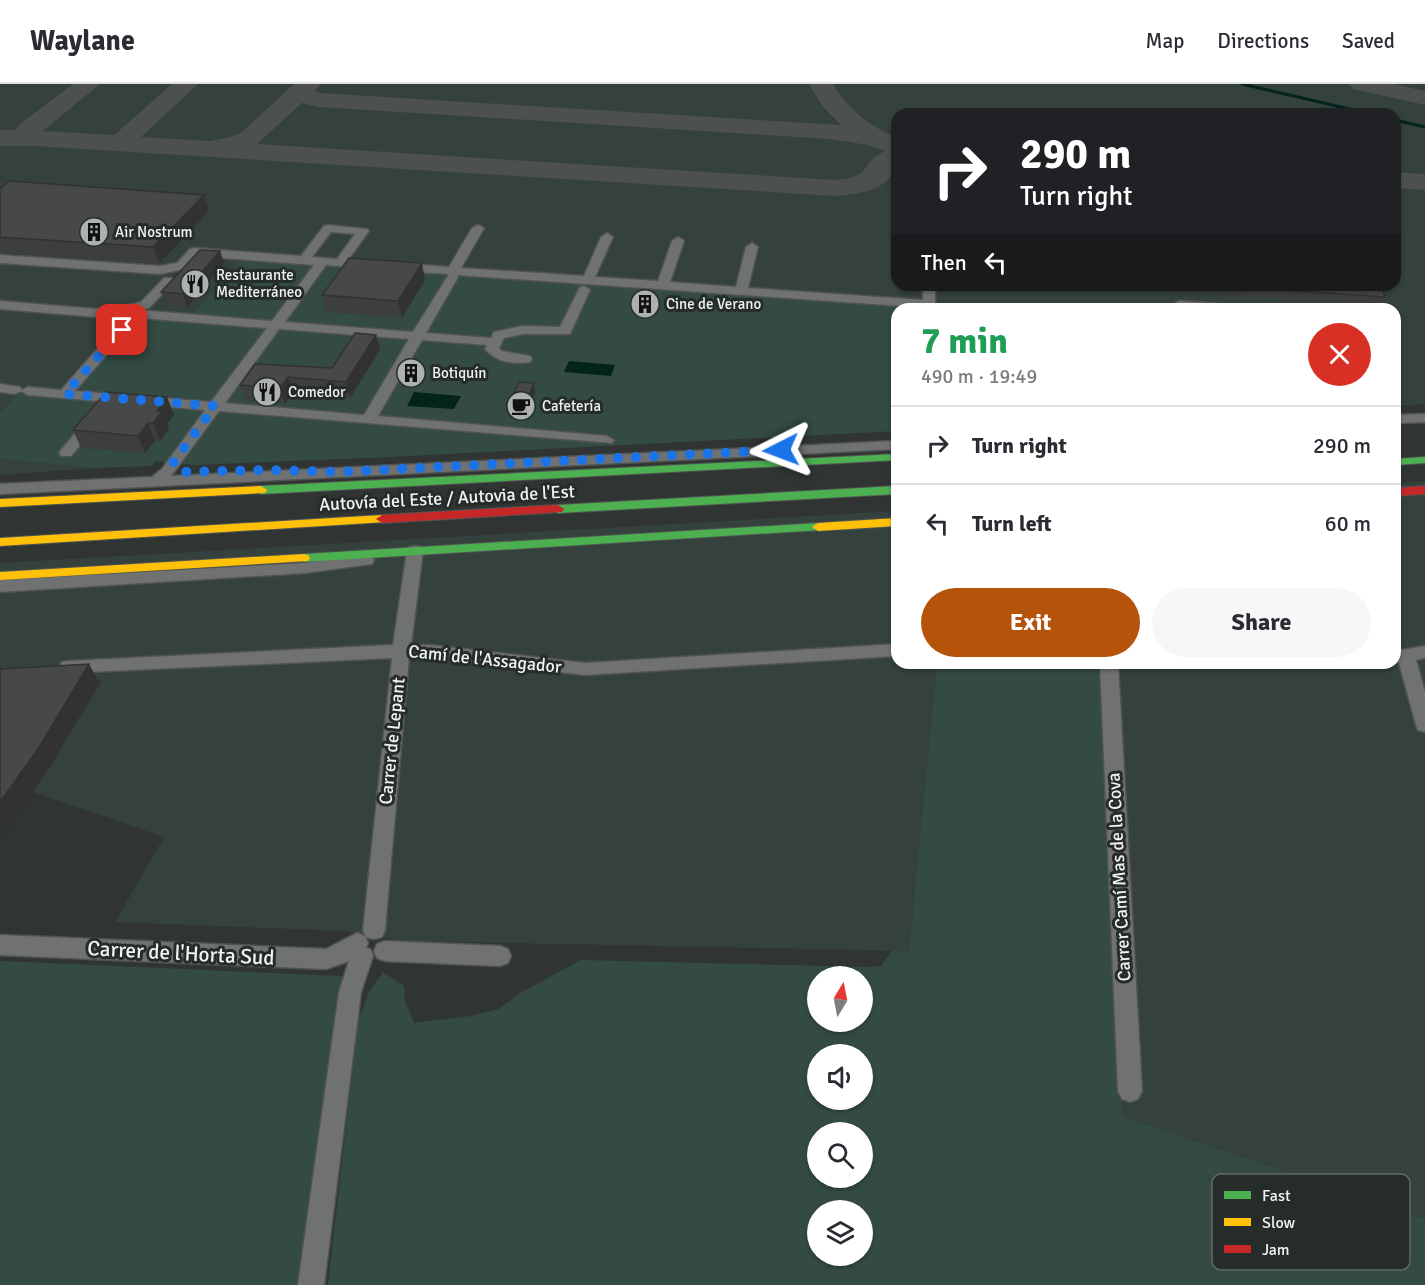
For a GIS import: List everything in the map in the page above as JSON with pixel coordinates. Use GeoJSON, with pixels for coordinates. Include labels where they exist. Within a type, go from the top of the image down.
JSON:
{"type":"FeatureCollection","features":[{"type":"Feature","properties":{"kind":"main road"},"geometry":{"type":"LineString","coordinates":[[0,503],[891,457]]}},
{"type":"Feature","properties":{"kind":"main road"},"geometry":{"type":"LineString","coordinates":[[1401,462],[1425,460]]}},
{"type":"Feature","properties":{"kind":"main road"},"geometry":{"type":"LineString","coordinates":[[686,482],[891,470]]}},
{"type":"Feature","properties":{"kind":"main road","name":"Autovía del Este / Autovia de l'Est"},"geometry":{"type":"LineString","coordinates":[[0,542],[891,490]]}},
{"type":"Feature","properties":{"kind":"main road"},"geometry":{"type":"LineString","coordinates":[[1401,492],[1425,490]]}},
{"type":"Feature","properties":{"kind":"main road"},"geometry":{"type":"LineString","coordinates":[[0,576],[891,522]]}},
{"type":"Feature","properties":{"kind":"main road"},"geometry":{"type":"LineString","coordinates":[[0,551],[140,542],[258,527]]}},
{"type":"Feature","properties":{"kind":"street"},"geometry":{"type":"LineString","coordinates":[[304,260],[328,228],[363,231],[340,263]]}},
{"type":"Feature","properties":{"kind":"street"},"geometry":{"type":"LineString","coordinates":[[369,419],[478,228]]}},
{"type":"Feature","properties":{"kind":"street"},"geometry":{"type":"LineString","coordinates":[[525,359],[497,354],[492,349],[499,335],[508,331],[565,331],[607,237]]}},
{"type":"Feature","properties":{"kind":"street"},"geometry":{"type":"LineString","coordinates":[[663,286],[678,242]]}},
{"type":"Feature","properties":{"kind":"street"},"geometry":{"type":"LineString","coordinates":[[741,291],[752,247]]}},
{"type":"Feature","properties":{"kind":"street"},"geometry":{"type":"LineString","coordinates":[[0,259],[160,270],[181,266],[194,252],[586,285],[663,286],[891,304]]}},
{"type":"Feature","properties":{"kind":"street"},"geometry":{"type":"LineString","coordinates":[[156,481],[173,463],[322,262]]}},
{"type":"Feature","properties":{"kind":"street"},"geometry":{"type":"LineString","coordinates":[[0,306],[108,314],[146,305],[168,282]]}},
{"type":"Feature","properties":{"kind":"street"},"geometry":{"type":"LineString","coordinates":[[65,394],[136,314],[495,342]]}},
{"type":"Feature","properties":{"kind":"street"},"geometry":{"type":"LineString","coordinates":[[0,388],[608,440]]}},
{"type":"Feature","properties":{"kind":"street"},"geometry":{"type":"LineString","coordinates":[[66,453],[113,398]]}},
{"type":"Feature","properties":{"kind":"street"},"geometry":{"type":"LineString","coordinates":[[1401,419],[1425,418]]}},
{"type":"Feature","properties":{"kind":"street"},"geometry":{"type":"LineString","coordinates":[[5,488],[891,445]]}},
{"type":"Feature","properties":{"kind":"street"},"geometry":{"type":"LineString","coordinates":[[173,463],[177,469],[187,473],[267,470],[338,472]]}},
{"type":"Feature","properties":{"kind":"street"},"geometry":{"type":"LineString","coordinates":[[5,488],[58,478],[150,474],[173,463]]}},
{"type":"Feature","properties":{"kind":"street","name":"Carrer de Lepant"},"geometry":{"type":"LineString","coordinates":[[311,1285],[350,992],[367,949],[401,651],[416,551]]}},
{"type":"Feature","properties":{"kind":"street"},"geometry":{"type":"LineString","coordinates":[[0,586],[305,568],[365,560],[377,554]]}},
{"type":"Feature","properties":{"kind":"street","name":"Camí de l'Assagador"},"geometry":{"type":"LineString","coordinates":[[47,668],[430,651],[585,669],[891,650]]}},
{"type":"Feature","properties":{"kind":"street"},"geometry":{"type":"LineString","coordinates":[[1401,656],[1425,652]]}},
{"type":"Feature","properties":{"kind":"street"},"geometry":{"type":"LineString","coordinates":[[1401,659],[1425,725]]}},
{"type":"Feature","properties":{"kind":"street","name":"Carrer Camí Mas de la Cova"},"geometry":{"type":"LineString","coordinates":[[1109,669],[1130,1091]]}},
{"type":"Feature","properties":{"kind":"street","name":"Carrer de l'Horta Sud"},"geometry":{"type":"LineString","coordinates":[[0,945],[327,959],[367,949]]}},
{"type":"Feature","properties":{"kind":"street"},"geometry":{"type":"LineString","coordinates":[[367,949],[500,956]]}},
{"type":"Feature","properties":{"kind":"shaded area"},"geometry":{"type":"Polygon","coordinates":[[[0,84],[1425,84],[1425,404],[1401,406],[1401,303],[891,303],[891,308],[193,314],[132,310],[62,387],[27,384],[0,413],[0,84]]]}},
{"type":"Feature","properties":{"kind":"shaded area"},"geometry":{"type":"Polygon","coordinates":[[[241,259],[891,306],[891,431],[192,465],[156,461],[152,466],[94,468],[0,459],[0,413],[27,384],[62,387],[132,310],[193,314],[241,259]]]}},
{"type":"Feature","properties":{"kind":"shaded area"},"geometry":{"type":"Polygon","coordinates":[[[569,361],[615,365],[611,376],[564,372],[569,361]]]}},
{"type":"Feature","properties":{"kind":"shaded area"},"geometry":{"type":"Polygon","coordinates":[[[414,392],[461,396],[454,409],[407,406],[414,392]]]}},
{"type":"Feature","properties":{"kind":"shaded area"},"geometry":{"type":"Polygon","coordinates":[[[0,459],[94,468],[0,475],[0,459]]]}},
{"type":"Feature","properties":{"kind":"shaded area"},"geometry":{"type":"Polygon","coordinates":[[[1425,481],[1425,1219],[1410,1214],[1410,1174],[1293,1174],[1122,1116],[1104,674],[1098,669],[1401,669],[1401,483],[1425,481]]]}},
{"type":"Feature","properties":{"kind":"shaded area"},"geometry":{"type":"Polygon","coordinates":[[[891,511],[891,669],[936,669],[909,951],[405,941],[344,931],[115,922],[164,837],[33,792],[102,681],[0,683],[0,563],[891,511]]]}},
{"type":"Feature","properties":{"kind":"shaded area"},"geometry":{"type":"Polygon","coordinates":[[[936,669],[1098,669],[1104,674],[1122,1116],[1293,1174],[1212,1174],[1212,1270],[1410,1270],[1410,1214],[1425,1219],[1425,1285],[328,1285],[358,1021],[369,992],[383,972],[404,986],[405,1001],[414,1023],[471,1016],[499,1009],[522,992],[581,960],[828,966],[807,966],[807,1032],[873,1032],[873,967],[881,966],[892,951],[909,951],[936,669]]]}},
{"type":"Feature","properties":{"kind":"shaded area"},"geometry":{"type":"Polygon","coordinates":[[[0,961],[342,976],[301,1285],[0,1285],[0,961]]]}},
{"type":"Feature","properties":{"kind":"building","name":"Air Nostrum"},"geometry":{"type":"Polygon","coordinates":[[[10,181],[204,195],[153,247],[0,237],[0,189],[10,181]]]}},
{"type":"Feature","properties":{"kind":"building"},"geometry":{"type":"Polygon","coordinates":[[[200,250],[220,251],[183,294],[161,292],[200,250]]]}},
{"type":"Feature","properties":{"kind":"building"},"geometry":{"type":"Polygon","coordinates":[[[349,258],[422,263],[398,301],[322,295],[349,258]]]}},
{"type":"Feature","properties":{"kind":"building"},"geometry":{"type":"Polygon","coordinates":[[[1298,291],[1382,291],[1385,297],[1298,291]]]}},
{"type":"Feature","properties":{"kind":"building"},"geometry":{"type":"Polygon","coordinates":[[[355,333],[376,335],[346,382],[288,377],[280,388],[240,385],[255,364],[332,368],[355,333]]]}},
{"type":"Feature","properties":{"kind":"building"},"geometry":{"type":"Polygon","coordinates":[[[519,382],[534,383],[523,410],[507,409],[519,382]]]}},
{"type":"Feature","properties":{"kind":"building"},"geometry":{"type":"Polygon","coordinates":[[[106,392],[167,397],[157,411],[162,411],[153,423],[148,423],[138,436],[73,430],[106,392]]]}},
{"type":"Feature","properties":{"kind":"building"},"geometry":{"type":"Polygon","coordinates":[[[89,664],[38,749],[0,802],[0,669],[89,664]]]}},
{"type":"Feature","properties":{"kind":"waterway"},"geometry":{"type":"LineString","coordinates":[[1242,84],[1345,108]]}},
{"type":"Feature","properties":{"kind":"waterway"},"geometry":{"type":"LineString","coordinates":[[1401,121],[1425,127]]}},
{"type":"Feature","properties":{"kind":"taxiway"},"geometry":{"type":"LineString","coordinates":[[34,138],[29,137],[29,129],[88,84]]}},
{"type":"Feature","properties":{"kind":"taxiway"},"geometry":{"type":"LineString","coordinates":[[133,144],[126,142],[126,137],[186,84]]}},
{"type":"Feature","properties":{"kind":"taxiway"},"geometry":{"type":"LineString","coordinates":[[214,148],[238,143],[251,137],[308,84]]}},
{"type":"Feature","properties":{"kind":"taxiway"},"geometry":{"type":"LineString","coordinates":[[821,84],[844,115],[877,137]]}},
{"type":"Feature","properties":{"kind":"taxiway"},"geometry":{"type":"LineString","coordinates":[[1361,84],[1425,98]]}},
{"type":"Feature","properties":{"kind":"taxiway"},"geometry":{"type":"LineString","coordinates":[[302,90],[305,96],[319,100],[829,131],[873,138],[891,144]]}},
{"type":"Feature","properties":{"kind":"taxiway"},"geometry":{"type":"LineString","coordinates":[[0,138],[34,138]]}},
{"type":"Feature","properties":{"kind":"taxiway"},"geometry":{"type":"LineString","coordinates":[[34,138],[835,188],[868,182],[877,175],[883,162],[891,158]]}},
{"type":"Feature","properties":{"kind":"taxiway"},"geometry":{"type":"LineString","coordinates":[[1401,180],[1425,182]]}},
{"type":"Feature","properties":{"kind":"traffic: fast"},"geometry":{"type":"LineString","coordinates":[[261,490],[891,457]]}},
{"type":"Feature","properties":{"kind":"traffic: fast"},"geometry":{"type":"LineString","coordinates":[[1401,462],[1425,460]]}},
{"type":"Feature","properties":{"kind":"traffic: fast"},"geometry":{"type":"LineString","coordinates":[[558,509],[891,490]]}},
{"type":"Feature","properties":{"kind":"traffic: fast"},"geometry":{"type":"LineString","coordinates":[[304,558],[818,527]]}},
{"type":"Feature","properties":{"kind":"traffic: slow"},"geometry":{"type":"LineString","coordinates":[[0,503],[261,490]]}},
{"type":"Feature","properties":{"kind":"traffic: slow"},"geometry":{"type":"LineString","coordinates":[[0,542],[382,519]]}},
{"type":"Feature","properties":{"kind":"traffic: slow"},"geometry":{"type":"LineString","coordinates":[[818,527],[891,522]]}},
{"type":"Feature","properties":{"kind":"traffic: slow"},"geometry":{"type":"LineString","coordinates":[[0,576],[304,558]]}},
{"type":"Feature","properties":{"kind":"traffic: jam"},"geometry":{"type":"LineString","coordinates":[[1401,492],[1425,490]]}},
{"type":"Feature","properties":{"kind":"traffic: jam"},"geometry":{"type":"LineString","coordinates":[[382,519],[558,509]]}},
{"type":"Feature","properties":{"kind":"place","name":"Air Nostrum"},"geometry":{"type":"Point","coordinates":[94,232]}},
{"type":"Feature","properties":{"kind":"place","name":"Restaurante Mediterráneo"},"geometry":{"type":"Point","coordinates":[195,284]}},
{"type":"Feature","properties":{"kind":"place","name":"Cine de Verano"},"geometry":{"type":"Point","coordinates":[645,304]}},
{"type":"Feature","properties":{"kind":"place","name":"Botiquín"},"geometry":{"type":"Point","coordinates":[411,373]}},
{"type":"Feature","properties":{"kind":"place","name":"Comedor"},"geometry":{"type":"Point","coordinates":[267,392]}},
{"type":"Feature","properties":{"kind":"place","name":"Cafetería"},"geometry":{"type":"Point","coordinates":[521,406]}},
{"type":"Feature","properties":{"kind":"route"},"geometry":{"type":"LineString","coordinates":[[122,330],[65,394],[215,406],[173,463],[177,469],[187,473],[267,470],[338,472],[781,450]]}}]}
